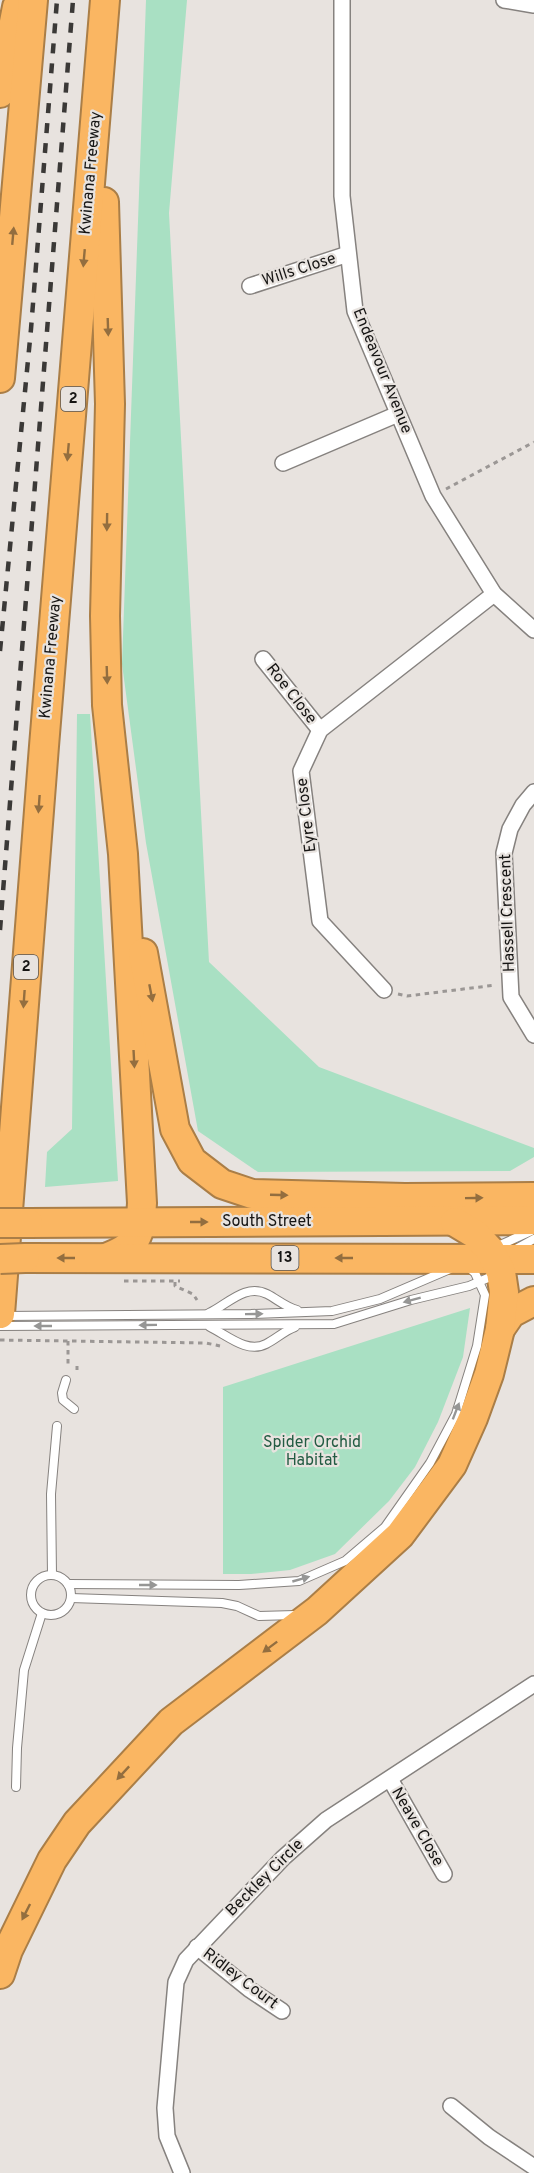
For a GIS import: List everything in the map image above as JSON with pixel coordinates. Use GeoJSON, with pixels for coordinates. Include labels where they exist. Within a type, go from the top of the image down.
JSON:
{"type":"FeatureCollection","features":[{"type":"Feature","properties":{"kind":"highway"},"geometry":{"type":"LineString","coordinates":[[0,93],[18,0]]}},
{"type":"Feature","properties":{"kind":"highway"},"geometry":{"type":"LineString","coordinates":[[0,378],[33,0]]}},
{"type":"Feature","properties":{"kind":"highway","name":"Kwinana Freeway"},"geometry":{"type":"LineString","coordinates":[[10,1318],[105,0]]}},
{"type":"Feature","properties":{"kind":"highway"},"geometry":{"type":"LineString","coordinates":[[100,53],[110,404],[107,705],[123,854],[142,1203],[141,1223],[132,1244],[123,1251],[106,1258]]}},
{"type":"Feature","properties":{"kind":"highway"},"geometry":{"type":"LineString","coordinates":[[123,854],[153,1004],[168,1099],[175,1130],[192,1161],[222,1184],[252,1194],[405,1198],[534,1197]]}},
{"type":"Feature","properties":{"kind":"highway","name":"South Street"},"geometry":{"type":"LineString","coordinates":[[0,1223],[534,1220]]}},
{"type":"Feature","properties":{"kind":"highway"},"geometry":{"type":"LineString","coordinates":[[0,1974],[8,1950],[52,1860],[77,1823],[171,1722],[317,1611],[400,1535],[452,1465],[489,1374],[500,1329],[504,1292],[495,1266],[475,1234],[455,1222]]}},
{"type":"Feature","properties":{"kind":"highway","name":"13"},"geometry":{"type":"LineString","coordinates":[[13,1258],[495,1266]]}},
{"type":"Feature","properties":{"kind":"highway"},"geometry":{"type":"LineString","coordinates":[[500,1329],[511,1313],[534,1301]]}},
{"type":"Feature","properties":{"kind":"street","name":"Endeavour Avenue"},"geometry":{"type":"LineString","coordinates":[[342,0],[342,196],[355,311],[433,496],[494,594],[534,630]]}},
{"type":"Feature","properties":{"kind":"street"},"geometry":{"type":"LineString","coordinates":[[504,0],[534,4]]}},
{"type":"Feature","properties":{"kind":"street","name":"Wills Close"},"geometry":{"type":"LineString","coordinates":[[250,286],[348,254]]}},
{"type":"Feature","properties":{"kind":"street"},"geometry":{"type":"LineString","coordinates":[[283,463],[398,414]]}},
{"type":"Feature","properties":{"kind":"street","name":"Eyre Close"},"geometry":{"type":"LineString","coordinates":[[384,990],[320,921],[301,771],[320,730],[494,594]]}},
{"type":"Feature","properties":{"kind":"street","name":"Roe Close"},"geometry":{"type":"LineString","coordinates":[[263,659],[320,730]]}},
{"type":"Feature","properties":{"kind":"street","name":"Hassell Crescent"},"geometry":{"type":"LineString","coordinates":[[534,792],[523,805],[510,829],[504,854],[512,997],[534,1035]]}},
{"type":"Feature","properties":{"kind":"street","name":"Beckley Circle"},"geometry":{"type":"LineString","coordinates":[[177,2171],[167,2136],[165,2108],[171,2013],[176,1982],[186,1960],[282,1858],[327,1820],[534,1684]]}},
{"type":"Feature","properties":{"kind":"street","name":"Neave Close"},"geometry":{"type":"LineString","coordinates":[[390,1779],[444,1874]]}},
{"type":"Feature","properties":{"kind":"street","name":"Ridley Court"},"geometry":{"type":"LineString","coordinates":[[197,1947],[249,1989],[282,2011]]}},
{"type":"Feature","properties":{"kind":"street"},"geometry":{"type":"LineString","coordinates":[[451,2106],[489,2137],[534,2167]]}},
{"type":"Feature","properties":{"kind":"lane"},"geometry":{"type":"LineString","coordinates":[[0,1326],[10,1318],[282,1314],[332,1311],[495,1266],[534,1231]]}},
{"type":"Feature","properties":{"kind":"lane"},"geometry":{"type":"LineString","coordinates":[[10,1318],[206,1325],[334,1324],[495,1266],[513,1250],[534,1239]]}},
{"type":"Feature","properties":{"kind":"lane"},"geometry":{"type":"LineString","coordinates":[[68,1584],[239,1586],[299,1581],[345,1561],[385,1527],[430,1463],[456,1414],[477,1346],[495,1266]]}},
{"type":"Feature","properties":{"kind":"lane"},"geometry":{"type":"LineString","coordinates":[[207,1315],[239,1294],[255,1290],[270,1295],[276,1301],[282,1314],[282,1325],[275,1338]]}},
{"type":"Feature","properties":{"kind":"lane"},"geometry":{"type":"LineString","coordinates":[[233,1300],[226,1314],[226,1325],[232,1337],[238,1342]]}},
{"type":"Feature","properties":{"kind":"lane"},"geometry":{"type":"LineString","coordinates":[[276,1301],[304,1312]]}},
{"type":"Feature","properties":{"kind":"lane"},"geometry":{"type":"LineString","coordinates":[[206,1325],[245,1346],[261,1346],[290,1329],[305,1324]]}},
{"type":"Feature","properties":{"kind":"lane"},"geometry":{"type":"LineString","coordinates":[[66,1380],[62,1393],[63,1400],[74,1409]]}},
{"type":"Feature","properties":{"kind":"lane"},"geometry":{"type":"LineString","coordinates":[[52,1575],[51,1494],[57,1426]]}},
{"type":"Feature","properties":{"kind":"lane"},"geometry":{"type":"LineString","coordinates":[[52,1575],[64,1579],[68,1584],[71,1598],[66,1609],[54,1615],[42,1613],[33,1603],[32,1590],[39,1579],[52,1575]]}},
{"type":"Feature","properties":{"kind":"lane"},"geometry":{"type":"LineString","coordinates":[[121,1585],[125,1594],[136,1600]]}},
{"type":"Feature","properties":{"kind":"lane"},"geometry":{"type":"LineString","coordinates":[[71,1598],[222,1603],[237,1606],[259,1616],[287,1617],[317,1611]]}},
{"type":"Feature","properties":{"kind":"lane"},"geometry":{"type":"LineString","coordinates":[[16,1787],[24,1670],[42,1613]]}},
{"type":"Feature","properties":{"kind":"path"},"geometry":{"type":"LineString","coordinates":[[433,496],[534,442]]}},
{"type":"Feature","properties":{"kind":"path"},"geometry":{"type":"LineString","coordinates":[[384,990],[407,996],[510,983]]}},
{"type":"Feature","properties":{"kind":"path"},"geometry":{"type":"LineString","coordinates":[[175,1282],[175,1286],[193,1294],[197,1300]]}},
{"type":"Feature","properties":{"kind":"path"},"geometry":{"type":"LineString","coordinates":[[0,1340],[17,1340]]}},
{"type":"Feature","properties":{"kind":"path"},"geometry":{"type":"LineString","coordinates":[[68,1341],[68,1367]]}},
{"type":"Feature","properties":{"kind":"green space"},"geometry":{"type":"Polygon","coordinates":[[[146,0],[187,0],[169,213],[209,962],[319,1067],[534,1148],[534,1157],[510,1171],[258,1172],[198,1131],[146,843],[122,664],[146,0]]]}},
{"type":"Feature","properties":{"kind":"green space"},"geometry":{"type":"Polygon","coordinates":[[[77,714],[90,714],[118,1181],[45,1187],[47,1152],[72,1129],[77,714]]]}},
{"type":"Feature","properties":{"kind":"green space","name":"Spider Orchid Habitat"},"geometry":{"type":"Polygon","coordinates":[[[470,1308],[463,1357],[438,1422],[415,1467],[389,1501],[335,1554],[290,1570],[223,1574],[223,1387],[470,1308]]]}},
{"type":"Feature","properties":{"kind":"railway"},"geometry":{"type":"LineString","coordinates":[[0,651],[31,329],[57,0]]}},
{"type":"Feature","properties":{"kind":"railway"},"geometry":{"type":"LineString","coordinates":[[0,930],[73,0]]}}]}
